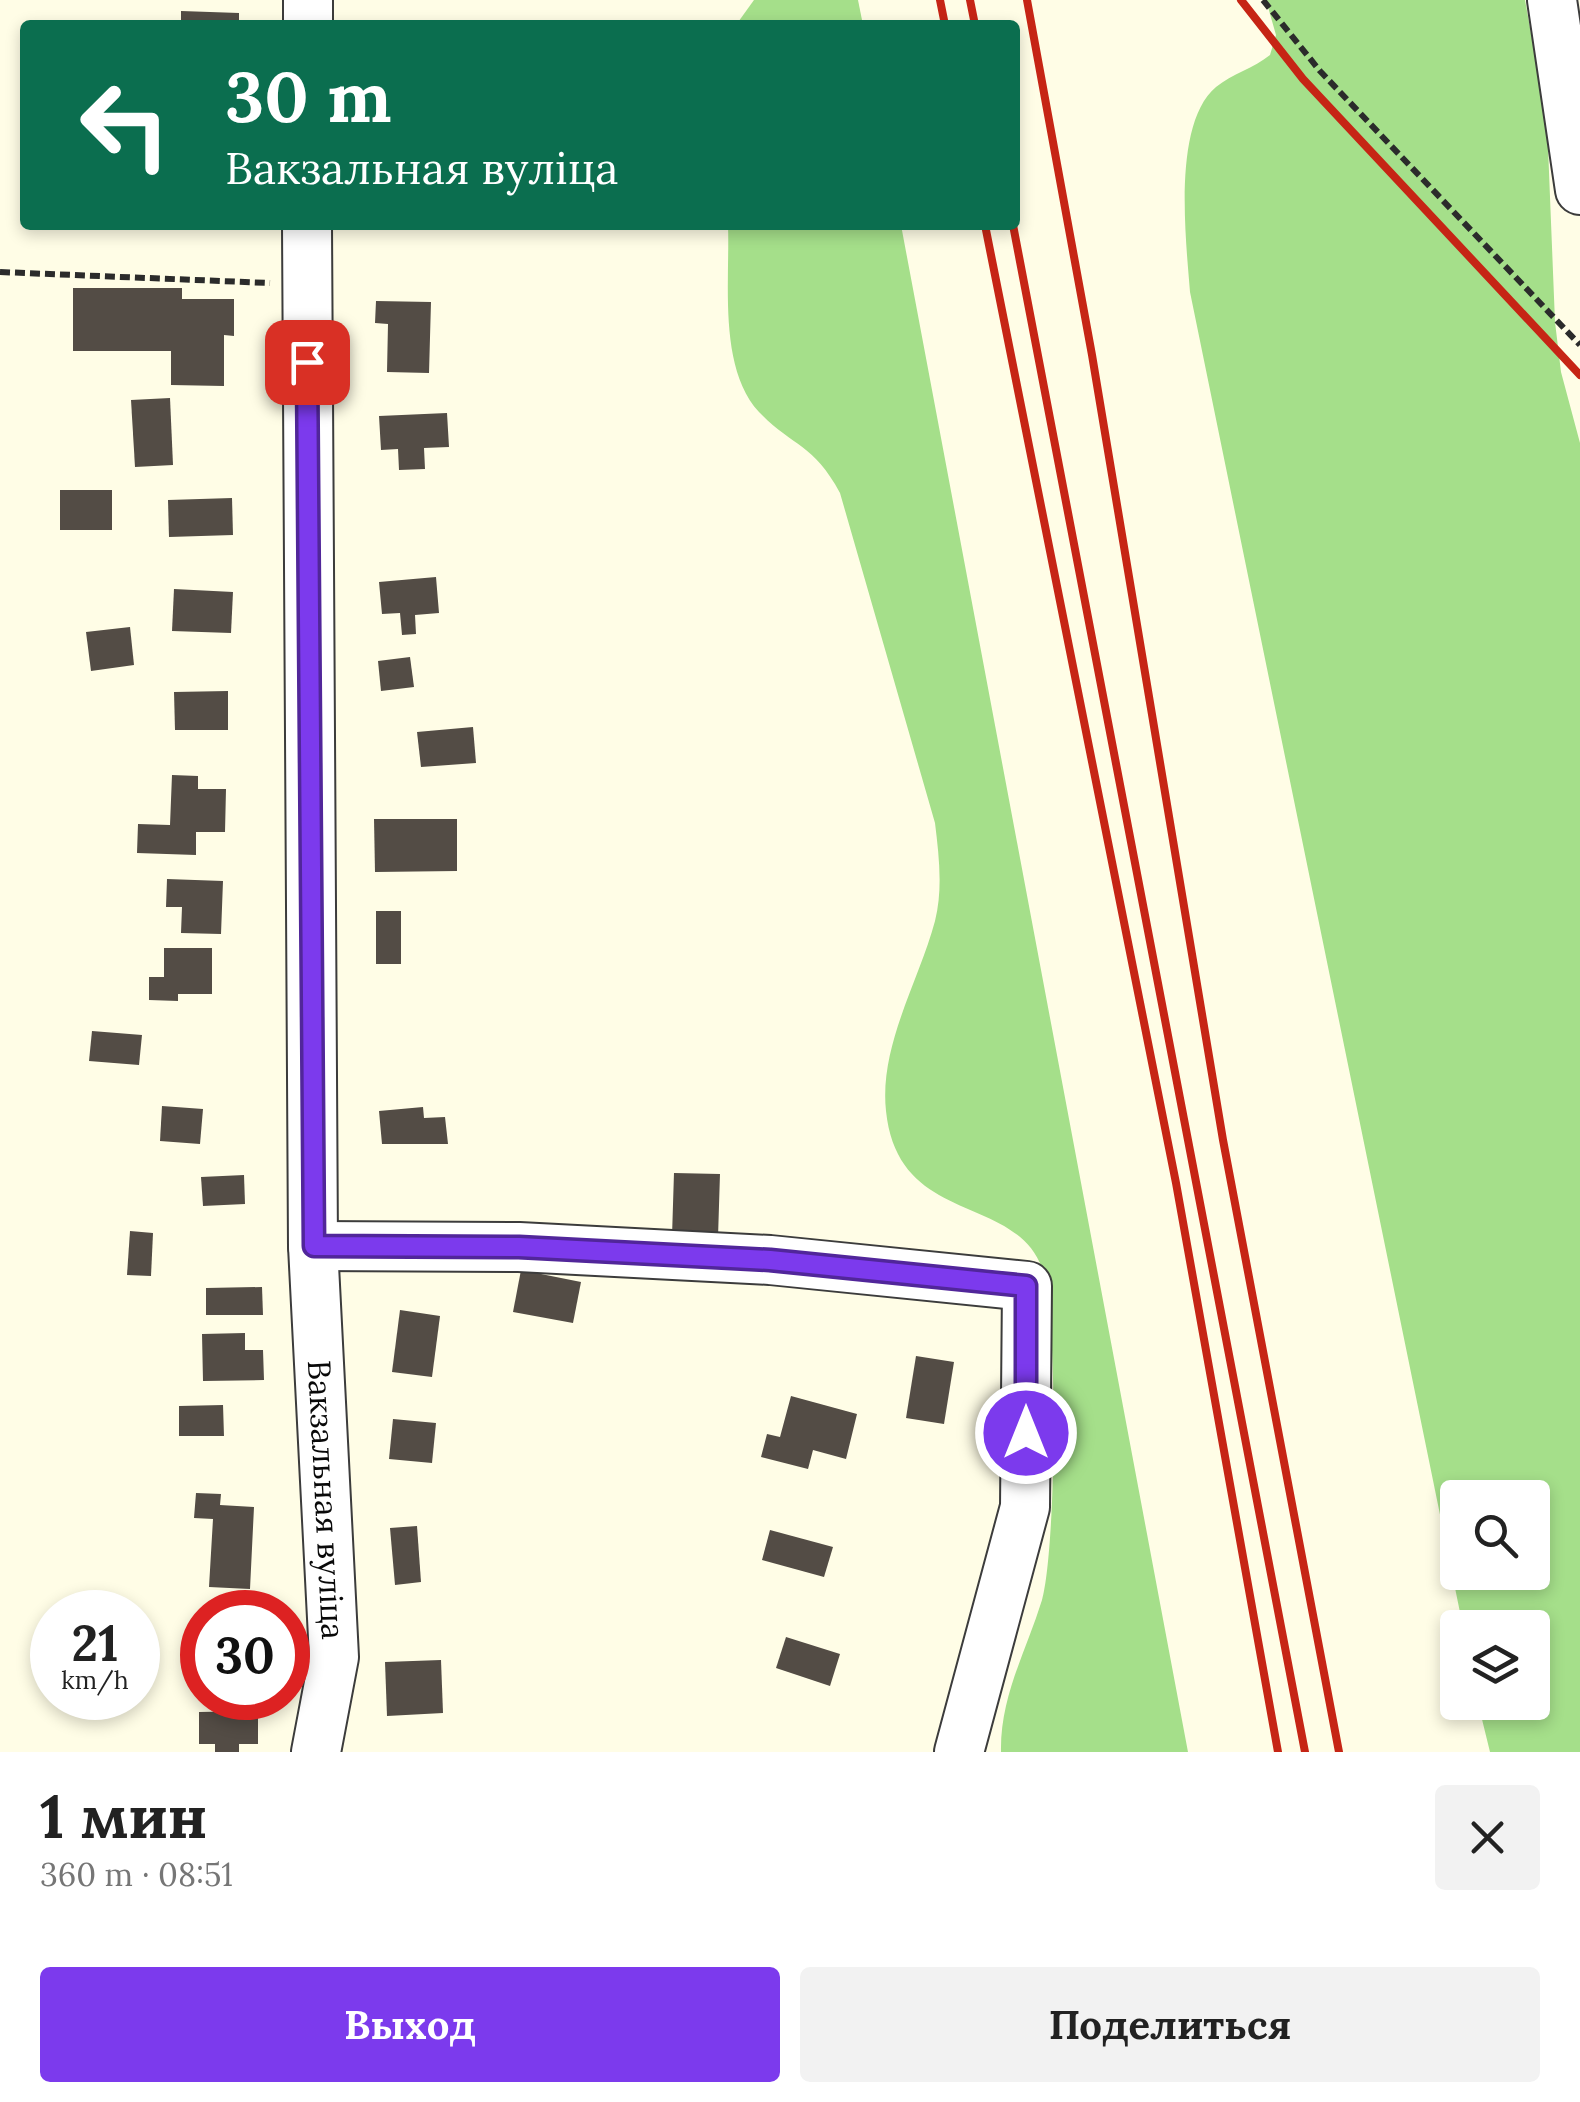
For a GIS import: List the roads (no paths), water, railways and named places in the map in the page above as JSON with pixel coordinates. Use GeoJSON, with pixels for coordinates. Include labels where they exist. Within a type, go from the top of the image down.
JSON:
{"type":"FeatureCollection","features":[{"type":"Feature","properties":{"kind":"street"},"geometry":{"type":"LineString","coordinates":[[1562,3],[1580,190]]}},
{"type":"Feature","properties":{"kind":"street","name":"Вакзальная вуліца"},"geometry":{"type":"LineString","coordinates":[[307,230],[314,1246],[334,1657],[316,1752]]}},
{"type":"Feature","properties":{"kind":"street"},"geometry":{"type":"LineString","coordinates":[[314,1246],[519,1247],[770,1260],[1026,1286],[1025,1506],[959,1752]]}},
{"type":"Feature","properties":{"kind":"railway"},"geometry":{"type":"LineString","coordinates":[[940,0],[944,20]]}},
{"type":"Feature","properties":{"kind":"railway"},"geometry":{"type":"LineString","coordinates":[[970,0],[974,20]]}},
{"type":"Feature","properties":{"kind":"railway"},"geometry":{"type":"LineString","coordinates":[[1027,0],[1092,355],[1223,1140],[1339,1752]]}},
{"type":"Feature","properties":{"kind":"railway"},"geometry":{"type":"LineString","coordinates":[[1241,0],[1303,79],[1580,375]]}},
{"type":"Feature","properties":{"kind":"railway"},"geometry":{"type":"LineString","coordinates":[[986,230],[1176,1183],[1278,1752]]}},
{"type":"Feature","properties":{"kind":"railway"},"geometry":{"type":"LineString","coordinates":[[1014,230],[1305,1752]]}}]}
